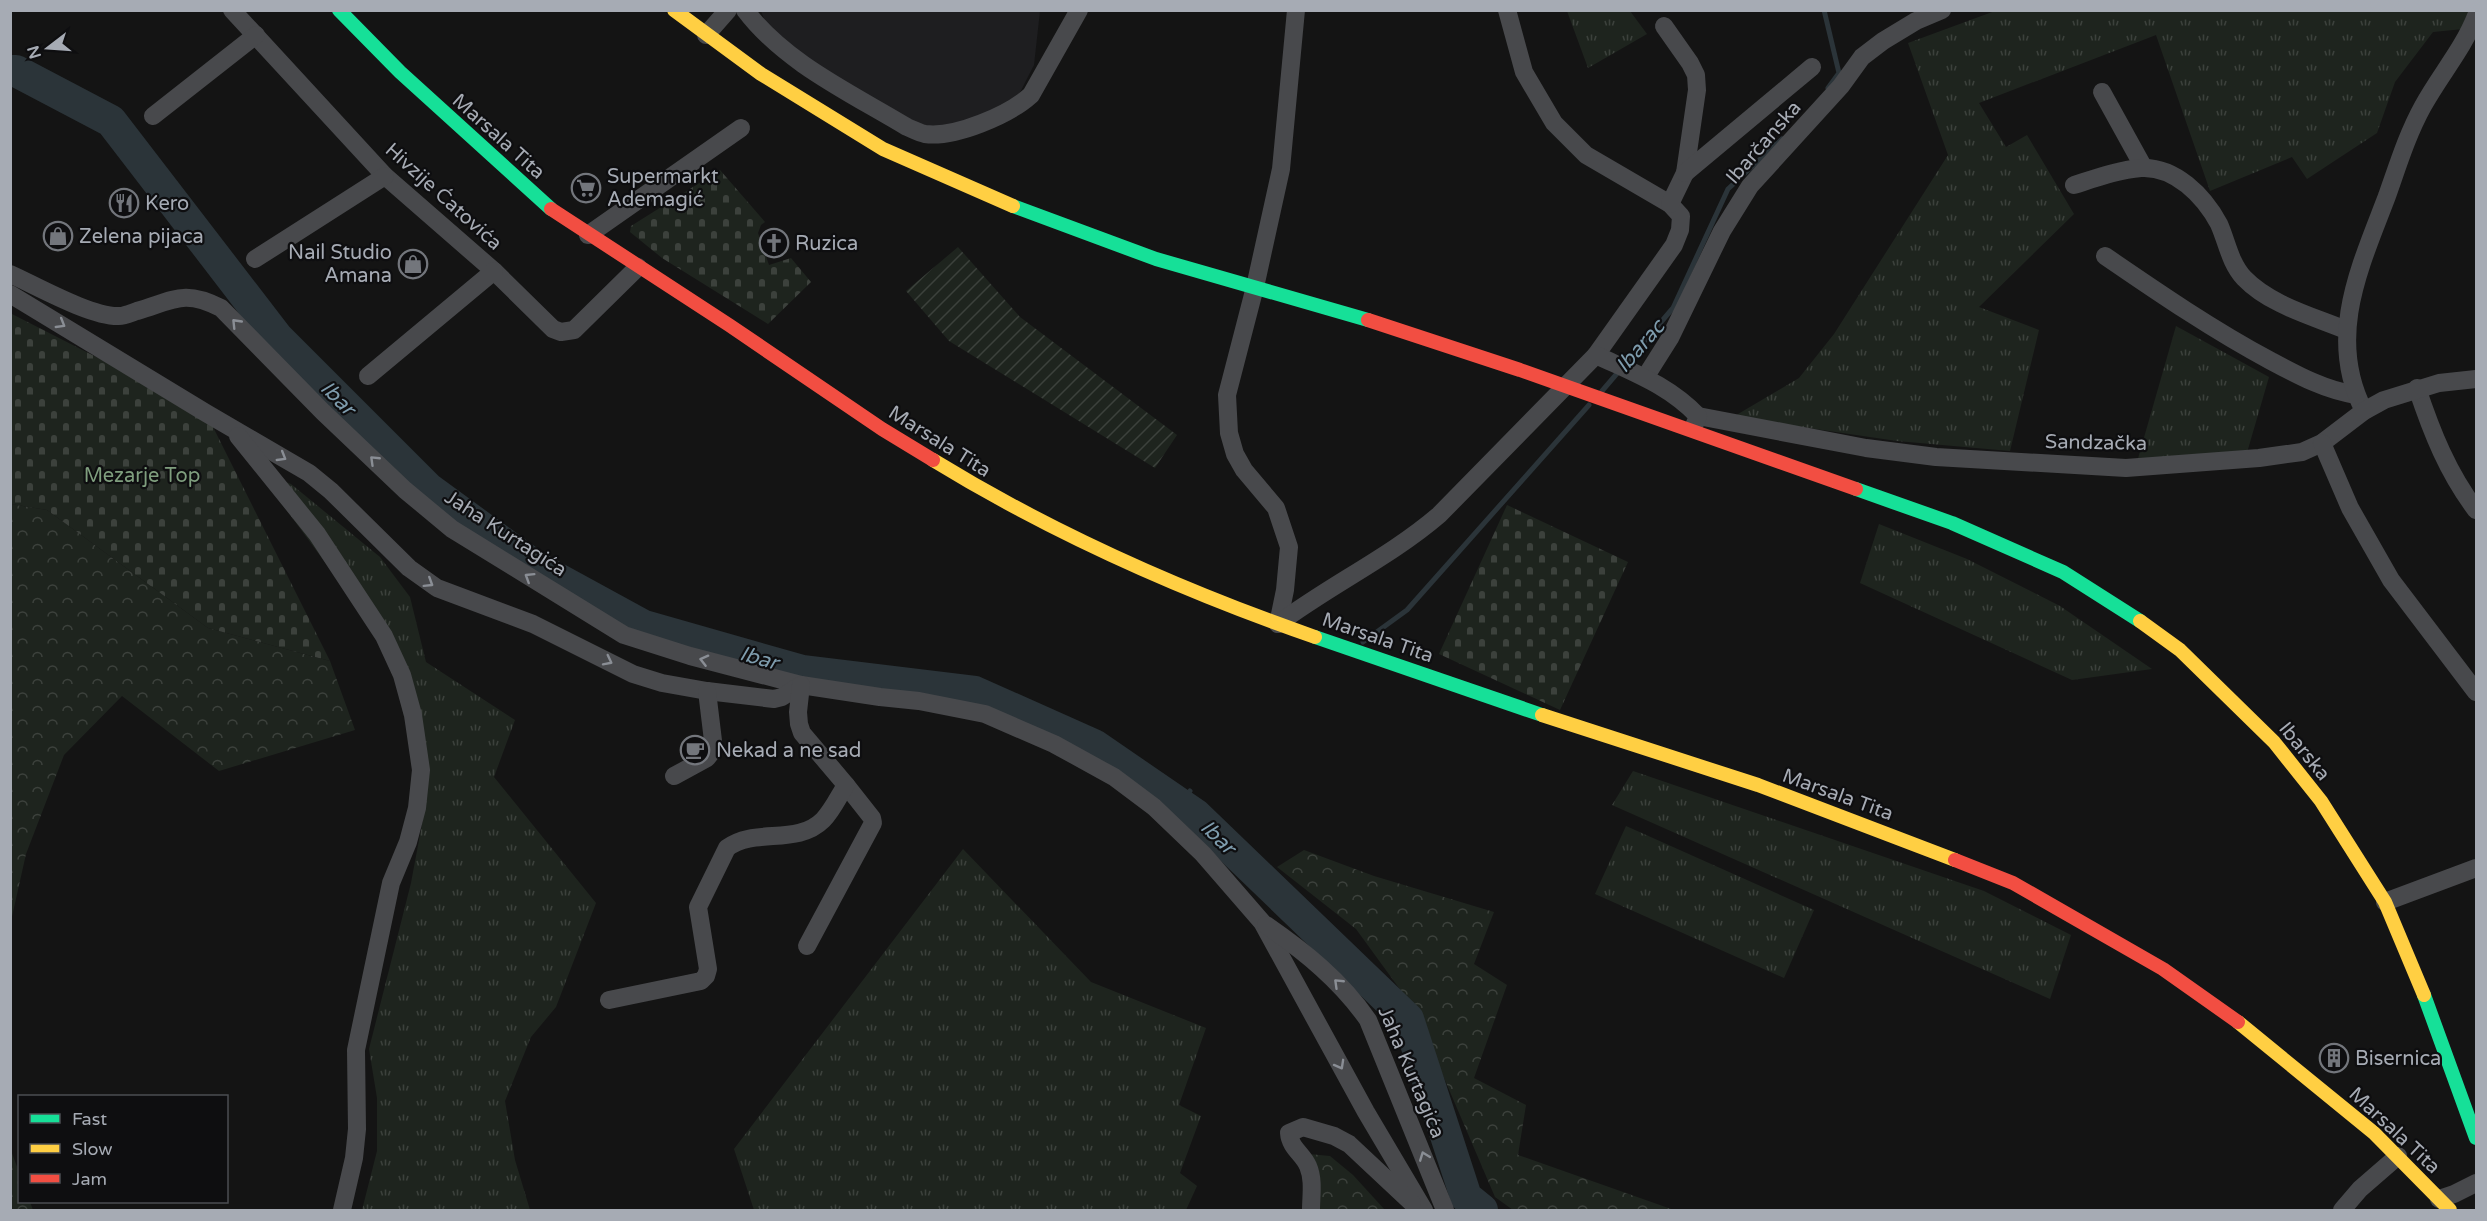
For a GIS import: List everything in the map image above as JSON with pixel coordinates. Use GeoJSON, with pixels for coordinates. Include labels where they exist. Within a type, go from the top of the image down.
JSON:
{"type":"FeatureCollection","features":[{"type":"Feature","properties":{"kind":"street","name":"Hivzije Ćatovića"},"geometry":{"type":"LineString","coordinates":[[232,10],[386,176],[494,271],[553,329],[569,332],[638,267]]}},
{"type":"Feature","properties":{"kind":"street","name":"Marsala Tita"},"geometry":{"type":"LineString","coordinates":[[339,10],[400,72],[551,209],[882,429],[995,498],[1158,576],[1278,624],[1605,737],[1769,789],[2013,883],[2153,963],[2220,1007],[2303,1073],[2398,1156],[2444,1205]]}},
{"type":"Feature","properties":{"kind":"street","name":"Ibarska"},"geometry":{"type":"LineString","coordinates":[[674,10],[761,74],[883,149],[1012,206],[1156,259],[1398,329],[1648,415],[1696,424],[1823,479],[1892,500],[1952,523],[2063,572],[2142,621],[2180,650],[2274,742],[2321,801],[2356,854],[2385,902],[2412,963],[2476,1138]]}},
{"type":"Feature","properties":{"kind":"street"},"geometry":{"type":"LineString","coordinates":[[706,35],[728,10]]}},
{"type":"Feature","properties":{"kind":"street"},"geometry":{"type":"LineString","coordinates":[[745,10],[770,39],[792,57],[907,127],[922,134],[938,134],[949,133],[1020,105],[1031,95],[1079,10]]}},
{"type":"Feature","properties":{"kind":"street"},"geometry":{"type":"LineString","coordinates":[[1278,624],[1285,590],[1289,547],[1276,508],[1244,470],[1235,454],[1229,433],[1227,395],[1255,287],[1281,169],[1296,10]]}},
{"type":"Feature","properties":{"kind":"street"},"geometry":{"type":"LineString","coordinates":[[1278,624],[1310,600],[1418,533],[1603,358],[1674,245],[1680,230],[1681,216],[1670,204],[1586,155],[1554,123],[1524,72],[1508,10]]}},
{"type":"Feature","properties":{"kind":"street","name":"Ibarčanska"},"geometry":{"type":"LineString","coordinates":[[1639,374],[1670,338],[1722,231],[1750,186],[1841,86],[1862,57],[1883,40],[1916,21],[1942,10]]}},
{"type":"Feature","properties":{"kind":"street"},"geometry":{"type":"LineString","coordinates":[[2364,411],[2356,394],[2347,354],[2346,330],[2361,265],[2404,143],[2423,106],[2469,50],[2476,16]]}},
{"type":"Feature","properties":{"kind":"street"},"geometry":{"type":"LineString","coordinates":[[1664,26],[1690,63],[1696,75],[1697,90],[1685,173],[1670,204]]}},
{"type":"Feature","properties":{"kind":"street"},"geometry":{"type":"LineString","coordinates":[[153,116],[256,35]]}},
{"type":"Feature","properties":{"kind":"street"},"geometry":{"type":"LineString","coordinates":[[1685,173],[1812,68]]}},
{"type":"Feature","properties":{"kind":"street"},"geometry":{"type":"LineString","coordinates":[[2102,92],[2144,168]]}},
{"type":"Feature","properties":{"kind":"street"},"geometry":{"type":"LineString","coordinates":[[588,235],[741,128]]}},
{"type":"Feature","properties":{"kind":"street"},"geometry":{"type":"LineString","coordinates":[[2074,185],[2121,171],[2144,168],[2174,176],[2195,191],[2217,222],[2234,263],[2244,277],[2260,291],[2346,330]]}},
{"type":"Feature","properties":{"kind":"street"},"geometry":{"type":"LineString","coordinates":[[255,259],[386,176]]}},
{"type":"Feature","properties":{"kind":"street"},"geometry":{"type":"LineString","coordinates":[[2105,256],[2227,337],[2303,378],[2337,392],[2356,394]]}},
{"type":"Feature","properties":{"kind":"street"},"geometry":{"type":"LineString","coordinates":[[368,376],[494,271]]}},
{"type":"Feature","properties":{"kind":"street","name":"Jaha Kurtagića"},"geometry":{"type":"LineString","coordinates":[[10,274],[103,314],[120,316],[171,299],[189,297],[204,299],[221,308],[339,428],[405,490],[452,529],[624,635],[690,656],[801,685],[919,701],[985,714],[1053,744],[1114,777],[1155,807],[1203,854],[1262,922],[1310,958],[1352,996],[1368,1020],[1445,1210]]}},
{"type":"Feature","properties":{"kind":"street"},"geometry":{"type":"LineString","coordinates":[[10,294],[309,473],[331,491],[409,568],[437,588],[533,624],[633,674],[662,683],[774,699],[782,698],[801,685]]}},
{"type":"Feature","properties":{"kind":"street"},"geometry":{"type":"LineString","coordinates":[[1603,358],[1639,374],[1688,405],[1696,424]]}},
{"type":"Feature","properties":{"kind":"street","name":"Sandzačka"},"geometry":{"type":"LineString","coordinates":[[1696,424],[1936,457],[2126,468],[2259,458],[2302,452],[2322,443],[2364,411],[2384,400],[2417,388],[2476,379]]}},
{"type":"Feature","properties":{"kind":"street"},"geometry":{"type":"LineString","coordinates":[[2417,388],[2434,439],[2458,486],[2476,510]]}},
{"type":"Feature","properties":{"kind":"street"},"geometry":{"type":"LineString","coordinates":[[230,426],[317,534],[384,636],[402,675],[408,695],[421,770],[417,808],[408,842],[391,882],[356,1050],[357,1129],[354,1158],[342,1210]]}},
{"type":"Feature","properties":{"kind":"street"},"geometry":{"type":"LineString","coordinates":[[2322,443],[2350,508],[2391,580],[2476,692]]}},
{"type":"Feature","properties":{"kind":"street"},"geometry":{"type":"LineString","coordinates":[[801,685],[798,712],[802,733],[846,785],[872,818],[873,823],[807,946]]}},
{"type":"Feature","properties":{"kind":"street"},"geometry":{"type":"LineString","coordinates":[[674,776],[706,758],[714,748],[707,691]]}},
{"type":"Feature","properties":{"kind":"street"},"geometry":{"type":"LineString","coordinates":[[609,1000],[701,981],[708,969],[698,907],[727,848],[745,839],[801,833],[813,828],[824,820],[846,785]]}},
{"type":"Feature","properties":{"kind":"street"},"geometry":{"type":"LineString","coordinates":[[2385,902],[2476,868]]}},
{"type":"Feature","properties":{"kind":"street","name":"Jaha Kurtagića"},"geometry":{"type":"LineString","coordinates":[[1262,922],[1422,1210]]}},
{"type":"Feature","properties":{"kind":"street"},"geometry":{"type":"LineString","coordinates":[[1311,1210],[1310,1170],[1305,1159],[1290,1141],[1289,1133],[1303,1127],[1349,1144],[1364,1155],[1391,1186],[1422,1210]]}},
{"type":"Feature","properties":{"kind":"street"},"geometry":{"type":"LineString","coordinates":[[2342,1210],[2360,1189],[2398,1156]]}},
{"type":"Feature","properties":{"kind":"street"},"geometry":{"type":"LineString","coordinates":[[2444,1205],[2454,1194],[2476,1183]]}},
{"type":"Feature","properties":{"kind":"shaded area"},"geometry":{"type":"Polygon","coordinates":[[[761,11],[1040,11],[1034,65],[1012,108],[923,141],[778,56],[761,11]]]}},
{"type":"Feature","properties":{"kind":"green space"},"geometry":{"type":"Polygon","coordinates":[[[1567,11],[1630,11],[1647,34],[1588,68],[1567,11]]]}},
{"type":"Feature","properties":{"kind":"green space"},"geometry":{"type":"Polygon","coordinates":[[[1995,11],[2471,11],[2463,29],[2433,32],[2395,82],[2377,133],[2307,179],[2292,157],[2210,191],[2156,35],[1979,103],[2006,147],[2027,135],[2074,214],[1979,307],[2039,330],[2010,451],[1897,441],[1733,417],[1799,378],[1834,334],[1948,155],[1908,43],[1995,11]]]}},
{"type":"Feature","properties":{"kind":"green space"},"geometry":{"type":"Polygon","coordinates":[[[720,170],[765,222],[758,233],[769,265],[791,258],[811,282],[768,324],[662,258],[630,232],[631,226],[720,170]]]}},
{"type":"Feature","properties":{"kind":"green space"},"geometry":{"type":"Polygon","coordinates":[[[958,247],[1020,317],[1177,435],[1155,468],[949,341],[906,291],[958,247]]]}},
{"type":"Feature","properties":{"kind":"green space","name":"Mezarje Top"},"geometry":{"type":"Polygon","coordinates":[[[10,313],[206,413],[330,661],[208,628],[47,510],[11,504],[10,313]]]}},
{"type":"Feature","properties":{"kind":"green space"},"geometry":{"type":"Polygon","coordinates":[[[2176,326],[2269,377],[2246,456],[2137,462],[2176,326]]]}},
{"type":"Feature","properties":{"kind":"green space"},"geometry":{"type":"Polygon","coordinates":[[[257,470],[291,484],[380,557],[410,597],[426,662],[515,720],[494,777],[596,903],[556,1007],[531,1037],[505,1101],[515,1160],[530,1210],[362,1210],[377,1151],[377,1098],[369,1049],[411,883],[425,808],[392,664],[363,614],[257,470]]]}},
{"type":"Feature","properties":{"kind":"green space"},"geometry":{"type":"Polygon","coordinates":[[[11,504],[47,510],[208,628],[330,661],[355,730],[219,771],[122,696],[64,755],[26,854],[11,921],[11,504]]]}},
{"type":"Feature","properties":{"kind":"green space"},"geometry":{"type":"Polygon","coordinates":[[[1507,505],[1628,562],[1560,710],[1439,654],[1507,505]]]}},
{"type":"Feature","properties":{"kind":"green space"},"geometry":{"type":"Polygon","coordinates":[[[1879,524],[1967,559],[2060,606],[2152,669],[2072,680],[1860,583],[1879,524]]]}},
{"type":"Feature","properties":{"kind":"green space"},"geometry":{"type":"Polygon","coordinates":[[[1633,771],[1984,891],[2071,935],[2050,999],[1612,805],[1633,771]]]}},
{"type":"Feature","properties":{"kind":"green space"},"geometry":{"type":"Polygon","coordinates":[[[1626,826],[1814,910],[1784,978],[1595,894],[1626,826]]]}},
{"type":"Feature","properties":{"kind":"green space"},"geometry":{"type":"Polygon","coordinates":[[[963,849],[1091,982],[1206,1028],[1179,1105],[1201,1116],[1180,1173],[1197,1186],[1186,1210],[754,1210],[734,1149],[963,849]]]}},
{"type":"Feature","properties":{"kind":"green space"},"geometry":{"type":"Polygon","coordinates":[[[1304,850],[1374,876],[1494,912],[1474,964],[1507,985],[1474,1078],[1526,1105],[1518,1155],[1674,1210],[1513,1210],[1495,1197],[1415,1010],[1356,929],[1277,867],[1304,850]]]}},
{"type":"Feature","properties":{"kind":"green space"},"geometry":{"type":"Polygon","coordinates":[[[10,1148],[18,1169],[18,1203],[30,1203],[33,1210],[11,1210],[10,1148]]]}},
{"type":"Feature","properties":{"kind":"green space"},"geometry":{"type":"Polygon","coordinates":[[[1298,1153],[1330,1156],[1353,1175],[1385,1210],[1318,1210],[1298,1153]]]}},
{"type":"Feature","properties":{"kind":"waterway","name":"Ibarac"},"geometry":{"type":"LineString","coordinates":[[1824,10],[1839,73],[1828,88]]}},
{"type":"Feature","properties":{"kind":"waterway","name":"Ibar"},"geometry":{"type":"LineString","coordinates":[[10,71],[16,71],[111,121],[277,337],[429,489],[536,567],[644,626],[802,671],[975,692],[1094,745],[1196,815],[1408,1019],[1466,1197],[1482,1210]]}},
{"type":"Feature","properties":{"kind":"waterway","name":"Ibarac"},"geometry":{"type":"LineString","coordinates":[[1602,391],[1673,308],[1728,189],[1782,139]]}},
{"type":"Feature","properties":{"kind":"waterway","name":"Ibarac"},"geometry":{"type":"LineString","coordinates":[[1363,642],[1407,610],[1589,405]]}},
{"type":"Feature","properties":{"kind":"waterway","name":"Ibarac"},"geometry":{"type":"LineString","coordinates":[[1181,805],[1190,791]]}},
{"type":"Feature","properties":{"kind":"traffic: fast"},"geometry":{"type":"LineString","coordinates":[[339,10],[400,72],[551,209]]}},
{"type":"Feature","properties":{"kind":"traffic: fast"},"geometry":{"type":"LineString","coordinates":[[1013,206],[1156,259],[1368,320]]}},
{"type":"Feature","properties":{"kind":"traffic: fast"},"geometry":{"type":"LineString","coordinates":[[1856,489],[1952,523],[2063,572],[2140,621]]}},
{"type":"Feature","properties":{"kind":"traffic: fast"},"geometry":{"type":"LineString","coordinates":[[1315,637],[1542,715]]}},
{"type":"Feature","properties":{"kind":"traffic: fast"},"geometry":{"type":"LineString","coordinates":[[2424,995],[2476,1138]]}},
{"type":"Feature","properties":{"kind":"traffic: slow"},"geometry":{"type":"LineString","coordinates":[[674,10],[761,74],[883,149],[1013,206]]}},
{"type":"Feature","properties":{"kind":"traffic: slow"},"geometry":{"type":"LineString","coordinates":[[933,460],[1024,512],[1119,559],[1216,600],[1315,637]]}},
{"type":"Feature","properties":{"kind":"traffic: slow"},"geometry":{"type":"LineString","coordinates":[[2140,621],[2180,650],[2274,742],[2321,801],[2385,902],[2424,995]]}},
{"type":"Feature","properties":{"kind":"traffic: slow"},"geometry":{"type":"LineString","coordinates":[[1542,715],[1758,785],[1955,860]]}},
{"type":"Feature","properties":{"kind":"traffic: slow"},"geometry":{"type":"LineString","coordinates":[[2238,1022],[2374,1133],[2450,1210]]}},
{"type":"Feature","properties":{"kind":"traffic: jam"},"geometry":{"type":"LineString","coordinates":[[551,209],[729,325],[882,429],[933,460]]}},
{"type":"Feature","properties":{"kind":"traffic: jam"},"geometry":{"type":"LineString","coordinates":[[1368,320],[1520,370],[1856,489]]}},
{"type":"Feature","properties":{"kind":"traffic: jam"},"geometry":{"type":"LineString","coordinates":[[1955,860],[2013,883],[2163,969],[2238,1022]]}},
{"type":"Feature","properties":{"kind":"place","name":"Supermarkt Ademagić"},"geometry":{"type":"Point","coordinates":[586,188]}},
{"type":"Feature","properties":{"kind":"place","name":"Kero"},"geometry":{"type":"Point","coordinates":[124,203]}},
{"type":"Feature","properties":{"kind":"place","name":"Zelena pijaca"},"geometry":{"type":"Point","coordinates":[58,236]}},
{"type":"Feature","properties":{"kind":"place","name":"Ruzica"},"geometry":{"type":"Point","coordinates":[774,243]}},
{"type":"Feature","properties":{"kind":"place","name":"Nail Studio Amana"},"geometry":{"type":"Point","coordinates":[413,264]}},
{"type":"Feature","properties":{"kind":"place","name":"Nekad a ne sad"},"geometry":{"type":"Point","coordinates":[695,750]}},
{"type":"Feature","properties":{"kind":"place","name":"Bisernica"},"geometry":{"type":"Point","coordinates":[2334,1058]}}]}
